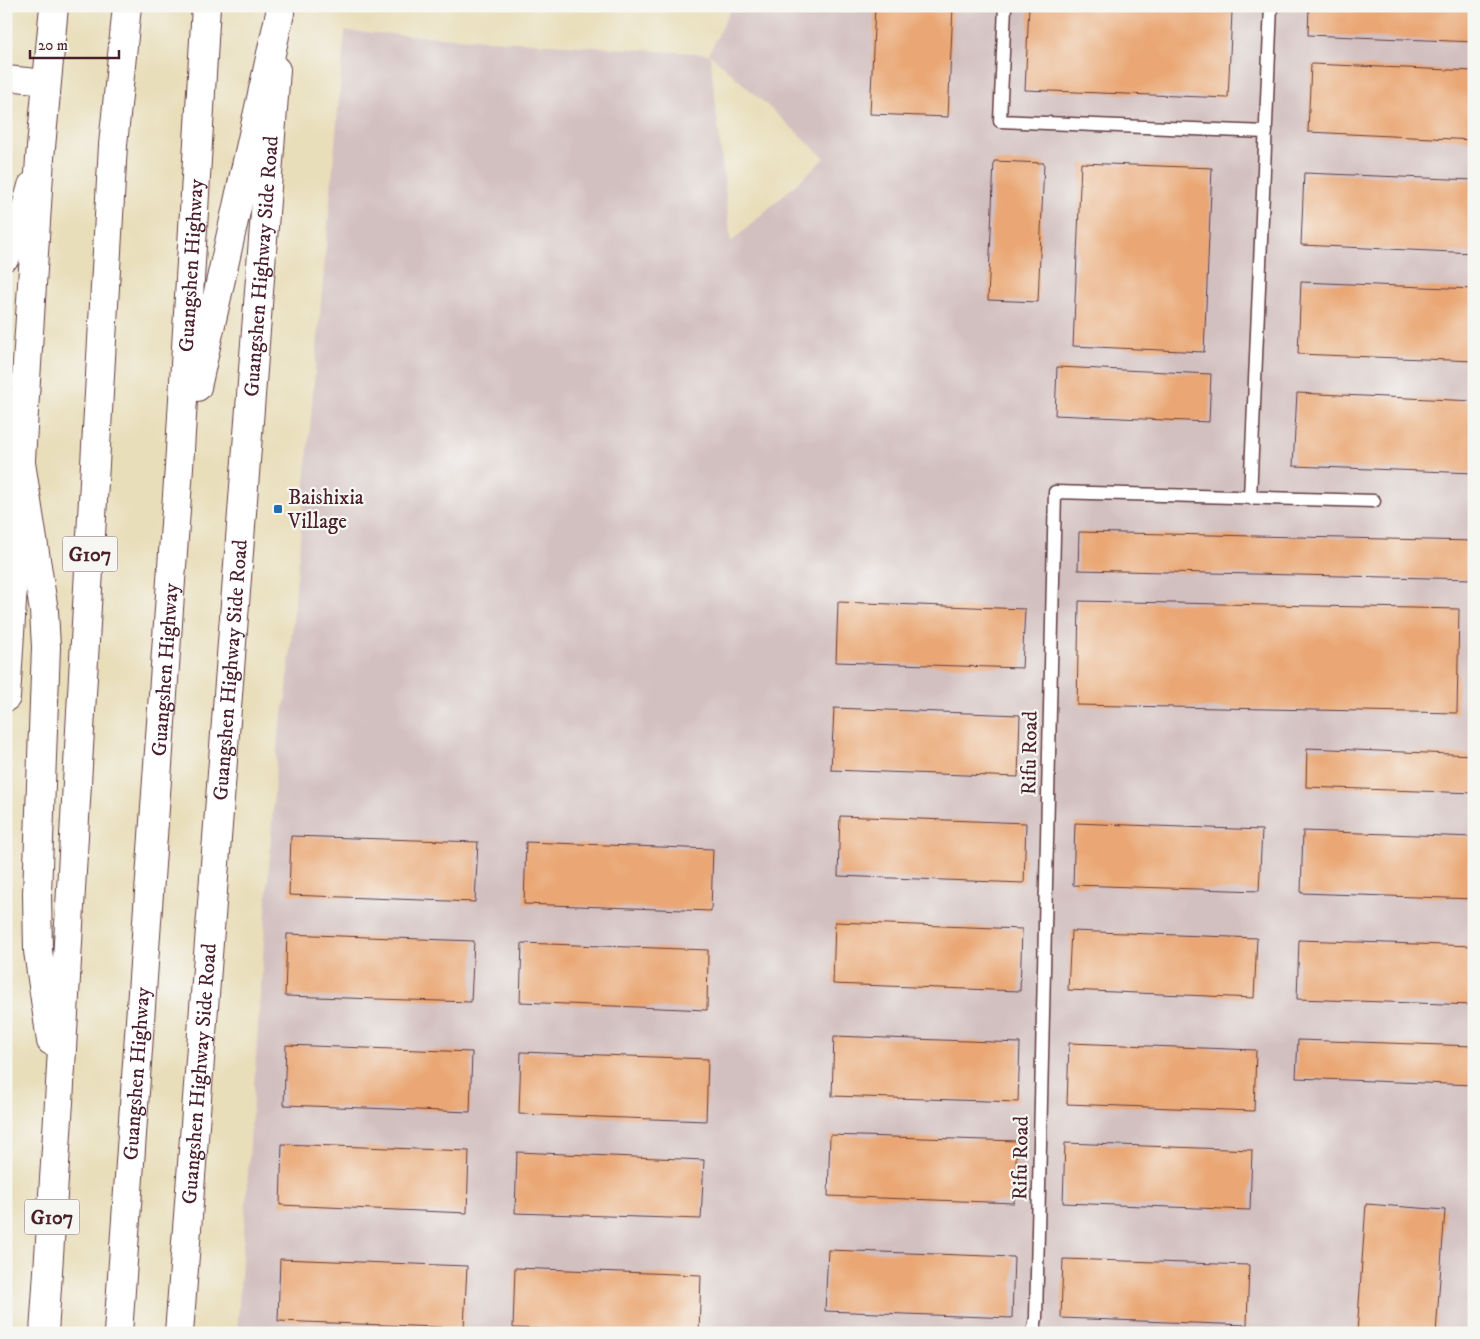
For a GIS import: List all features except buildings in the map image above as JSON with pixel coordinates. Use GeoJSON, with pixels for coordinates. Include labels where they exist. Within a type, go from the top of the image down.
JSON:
{"type":"FeatureCollection","features":[{"type":"Feature","properties":{"kind":"main road"},"geometry":{"type":"LineString","coordinates":[[6,696],[40,158],[54,6]]}},
{"type":"Feature","properties":{"kind":"main road"},"geometry":{"type":"LineString","coordinates":[[113,6],[113,145]]}},
{"type":"Feature","properties":{"kind":"main road","name":"G107"},"geometry":{"type":"LineString","coordinates":[[44,1333],[60,1102],[113,145],[127,6]]}},
{"type":"Feature","properties":{"kind":"main road","name":"Guangshen Highway"},"geometry":{"type":"LineString","coordinates":[[118,1333],[179,467],[206,6]]}},
{"type":"Feature","properties":{"kind":"main road"},"geometry":{"type":"LineString","coordinates":[[179,467],[281,10]]}},
{"type":"Feature","properties":{"kind":"main road","name":"Guangshen Highway Side Road"},"geometry":{"type":"LineString","coordinates":[[179,1333],[281,10]]}},
{"type":"Feature","properties":{"kind":"main road"},"geometry":{"type":"LineString","coordinates":[[6,256],[20,229],[40,158]]}},
{"type":"Feature","properties":{"kind":"main road"},"geometry":{"type":"LineString","coordinates":[[6,405],[21,463],[44,611],[46,656],[37,894],[38,951],[60,1102]]}},
{"type":"Feature","properties":{"kind":"street"},"geometry":{"type":"LineString","coordinates":[[6,78],[47,82]]}},
{"type":"Feature","properties":{"kind":"lane"},"geometry":{"type":"LineString","coordinates":[[1005,6],[1000,121],[1266,132]]}},
{"type":"Feature","properties":{"kind":"lane"},"geometry":{"type":"LineString","coordinates":[[1250,498],[1271,6]]}},
{"type":"Feature","properties":{"kind":"lane","name":"Rifu Road"},"geometry":{"type":"LineString","coordinates":[[1033,1333],[1036,1318],[1055,492],[1374,501]]}},
{"type":"Feature","properties":{"kind":"shaded area"},"geometry":{"type":"Polygon","coordinates":[[[732,6],[1474,6],[1474,1333],[237,1333],[278,735],[286,699],[345,31],[709,54],[732,6]],[[710,54],[731,242],[825,158],[710,54]]]}},
{"type":"Feature","properties":{"kind":"place","name":"Baishixia Village"},"geometry":{"type":"Point","coordinates":[278,509]}}]}
